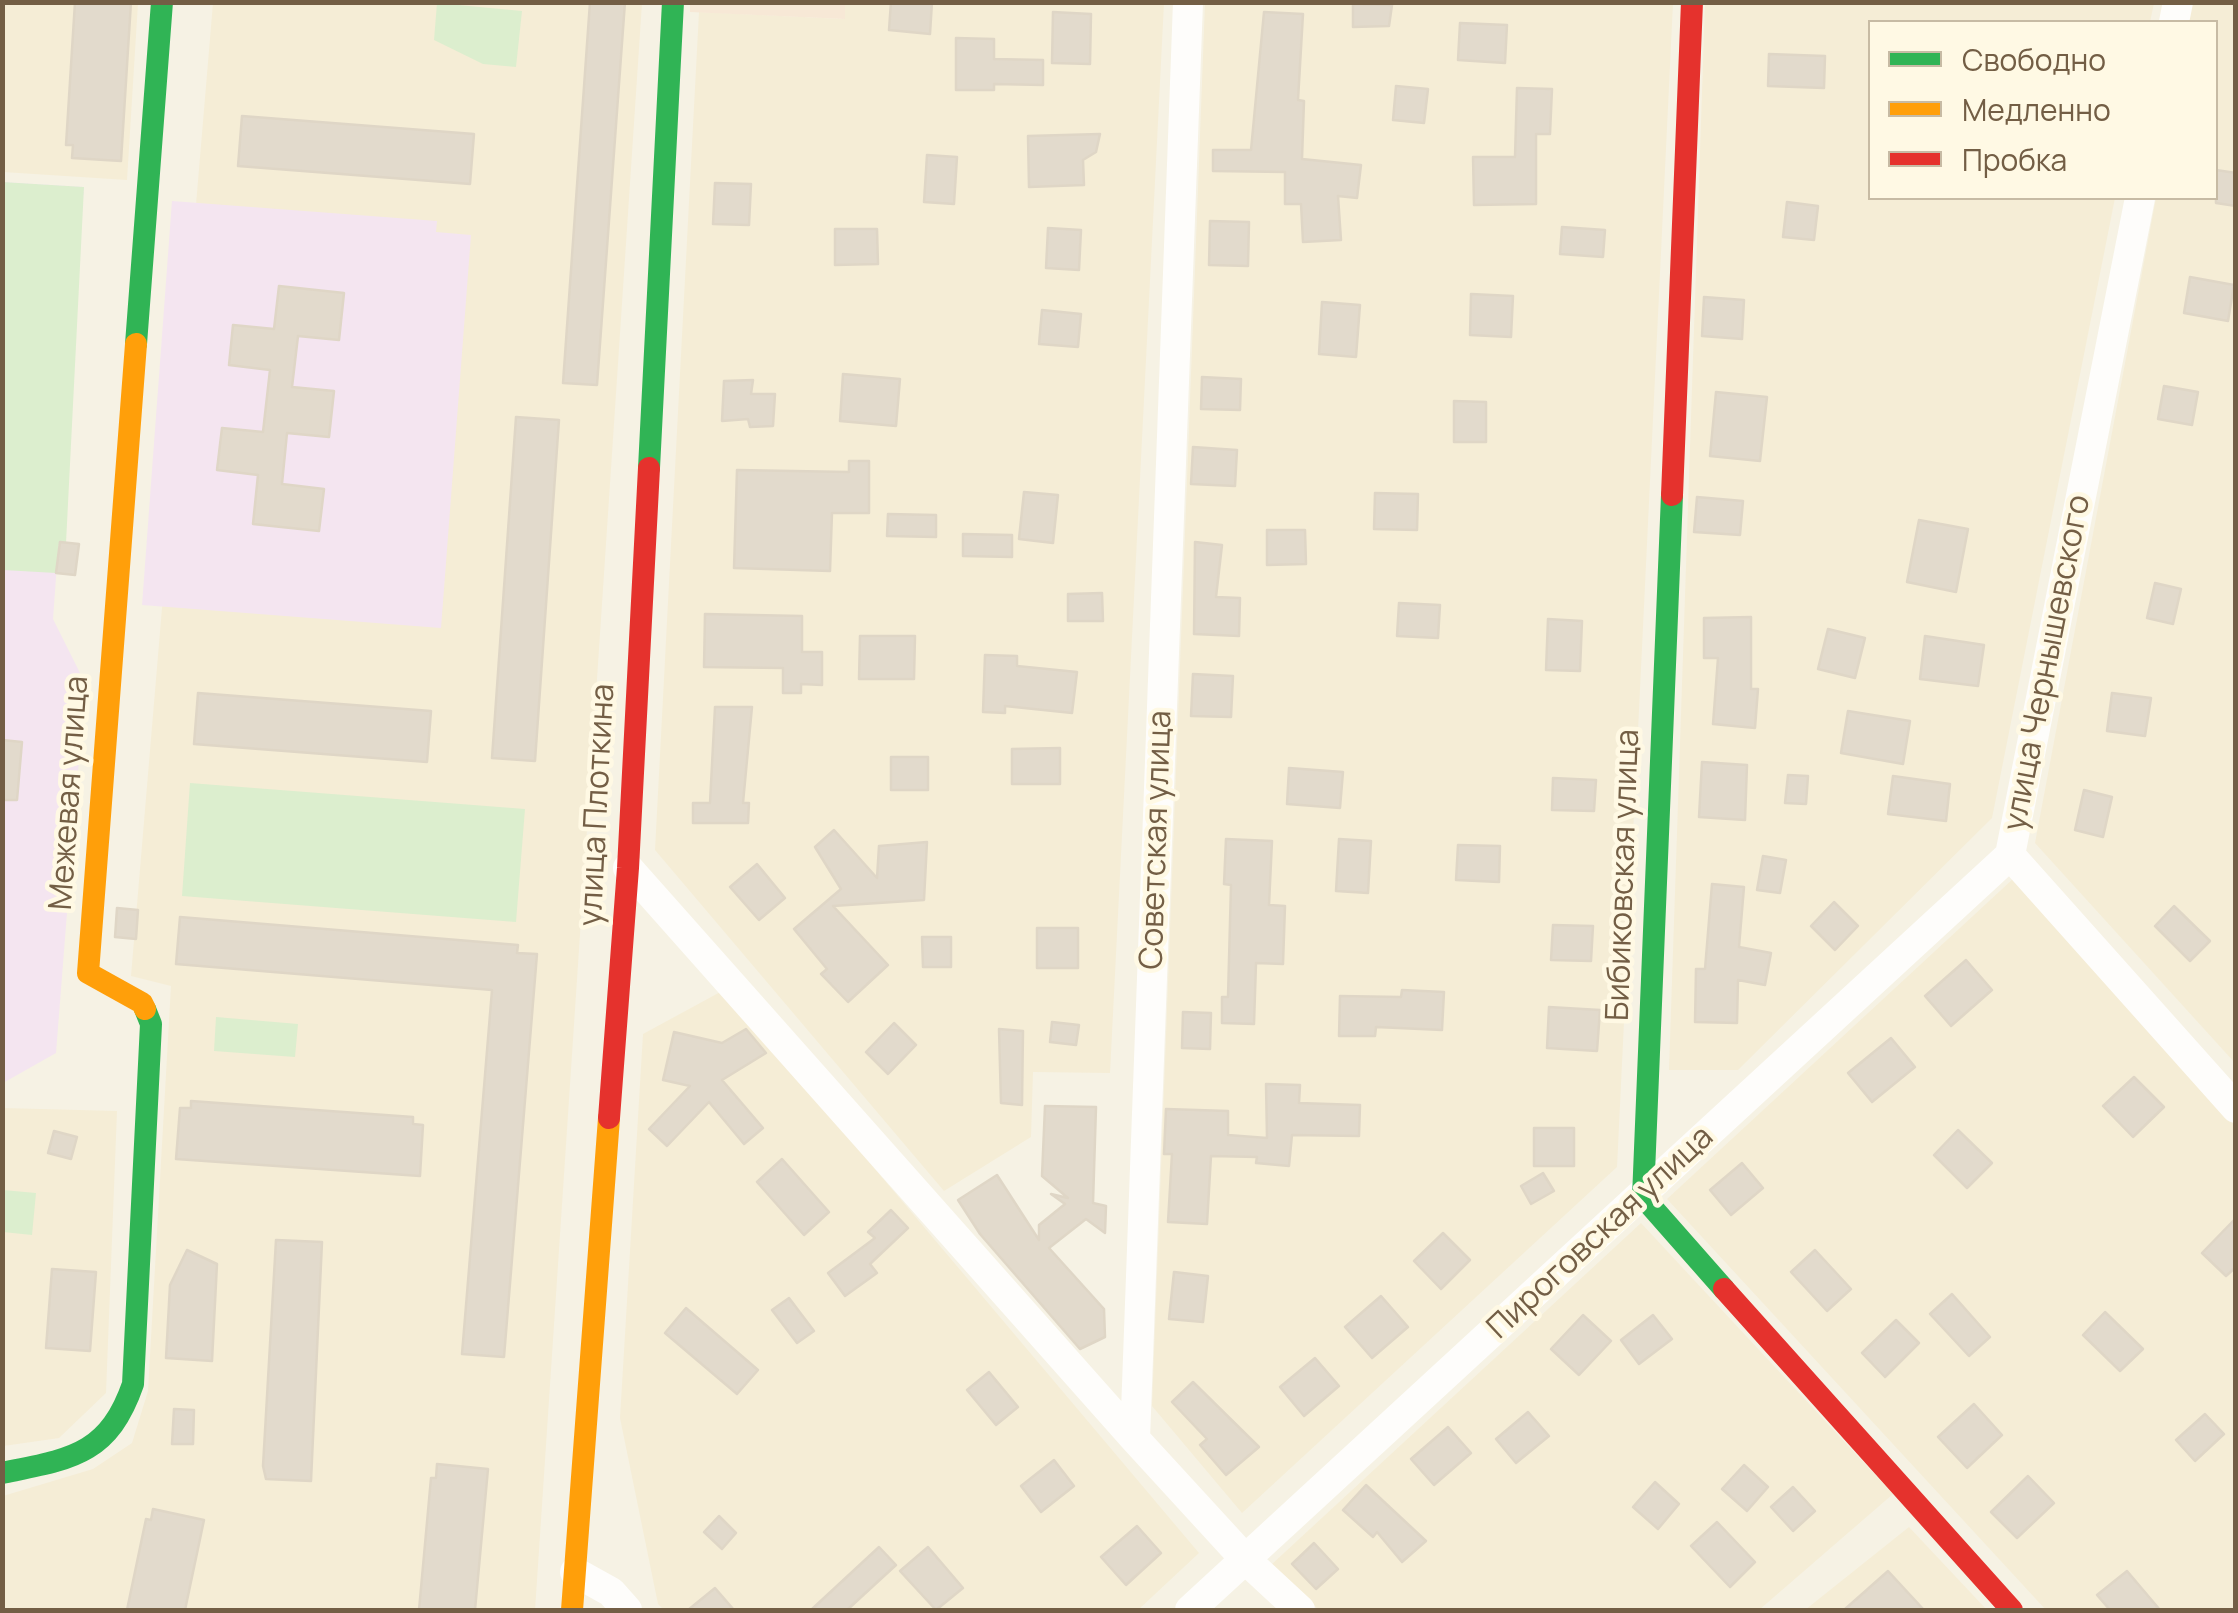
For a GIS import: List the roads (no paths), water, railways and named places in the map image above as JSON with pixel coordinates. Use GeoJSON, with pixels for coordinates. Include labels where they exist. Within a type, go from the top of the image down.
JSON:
{"type":"FeatureCollection","features":[{"type":"Feature","properties":{"kind":"street","name":"Межевая улица"},"geometry":{"type":"LineString","coordinates":[[2,1473],[71,1458],[102,1443],[123,1419],[132,1384],[151,1024],[142,1003],[88,973],[162,2]]}},
{"type":"Feature","properties":{"kind":"street","name":"улица Плоткина"},"geometry":{"type":"LineString","coordinates":[[572,1610],[628,868],[673,2]]}},
{"type":"Feature","properties":{"kind":"street","name":"Советская улица"},"geometry":{"type":"LineString","coordinates":[[1135,1439],[1188,2]]}},
{"type":"Feature","properties":{"kind":"street","name":"Бибиковская улица"},"geometry":{"type":"LineString","coordinates":[[1643,1196],[1692,2]]}},
{"type":"Feature","properties":{"kind":"street","name":"улица Чернышевского"},"geometry":{"type":"LineString","coordinates":[[2140,200],[2010,855],[2236,1108]]}},
{"type":"Feature","properties":{"kind":"street","name":"Пироговская улица"},"geometry":{"type":"LineString","coordinates":[[1190,1610],[2010,855]]}},
{"type":"Feature","properties":{"kind":"street"},"geometry":{"type":"LineString","coordinates":[[628,868],[1135,1439],[1246,1560],[1300,1610]]}},
{"type":"Feature","properties":{"kind":"street"},"geometry":{"type":"LineString","coordinates":[[1643,1196],[1906,1497],[2012,1610]]}},
{"type":"Feature","properties":{"kind":"street"},"geometry":{"type":"LineString","coordinates":[[575,1572],[610,1592],[627,1610]]}}]}
